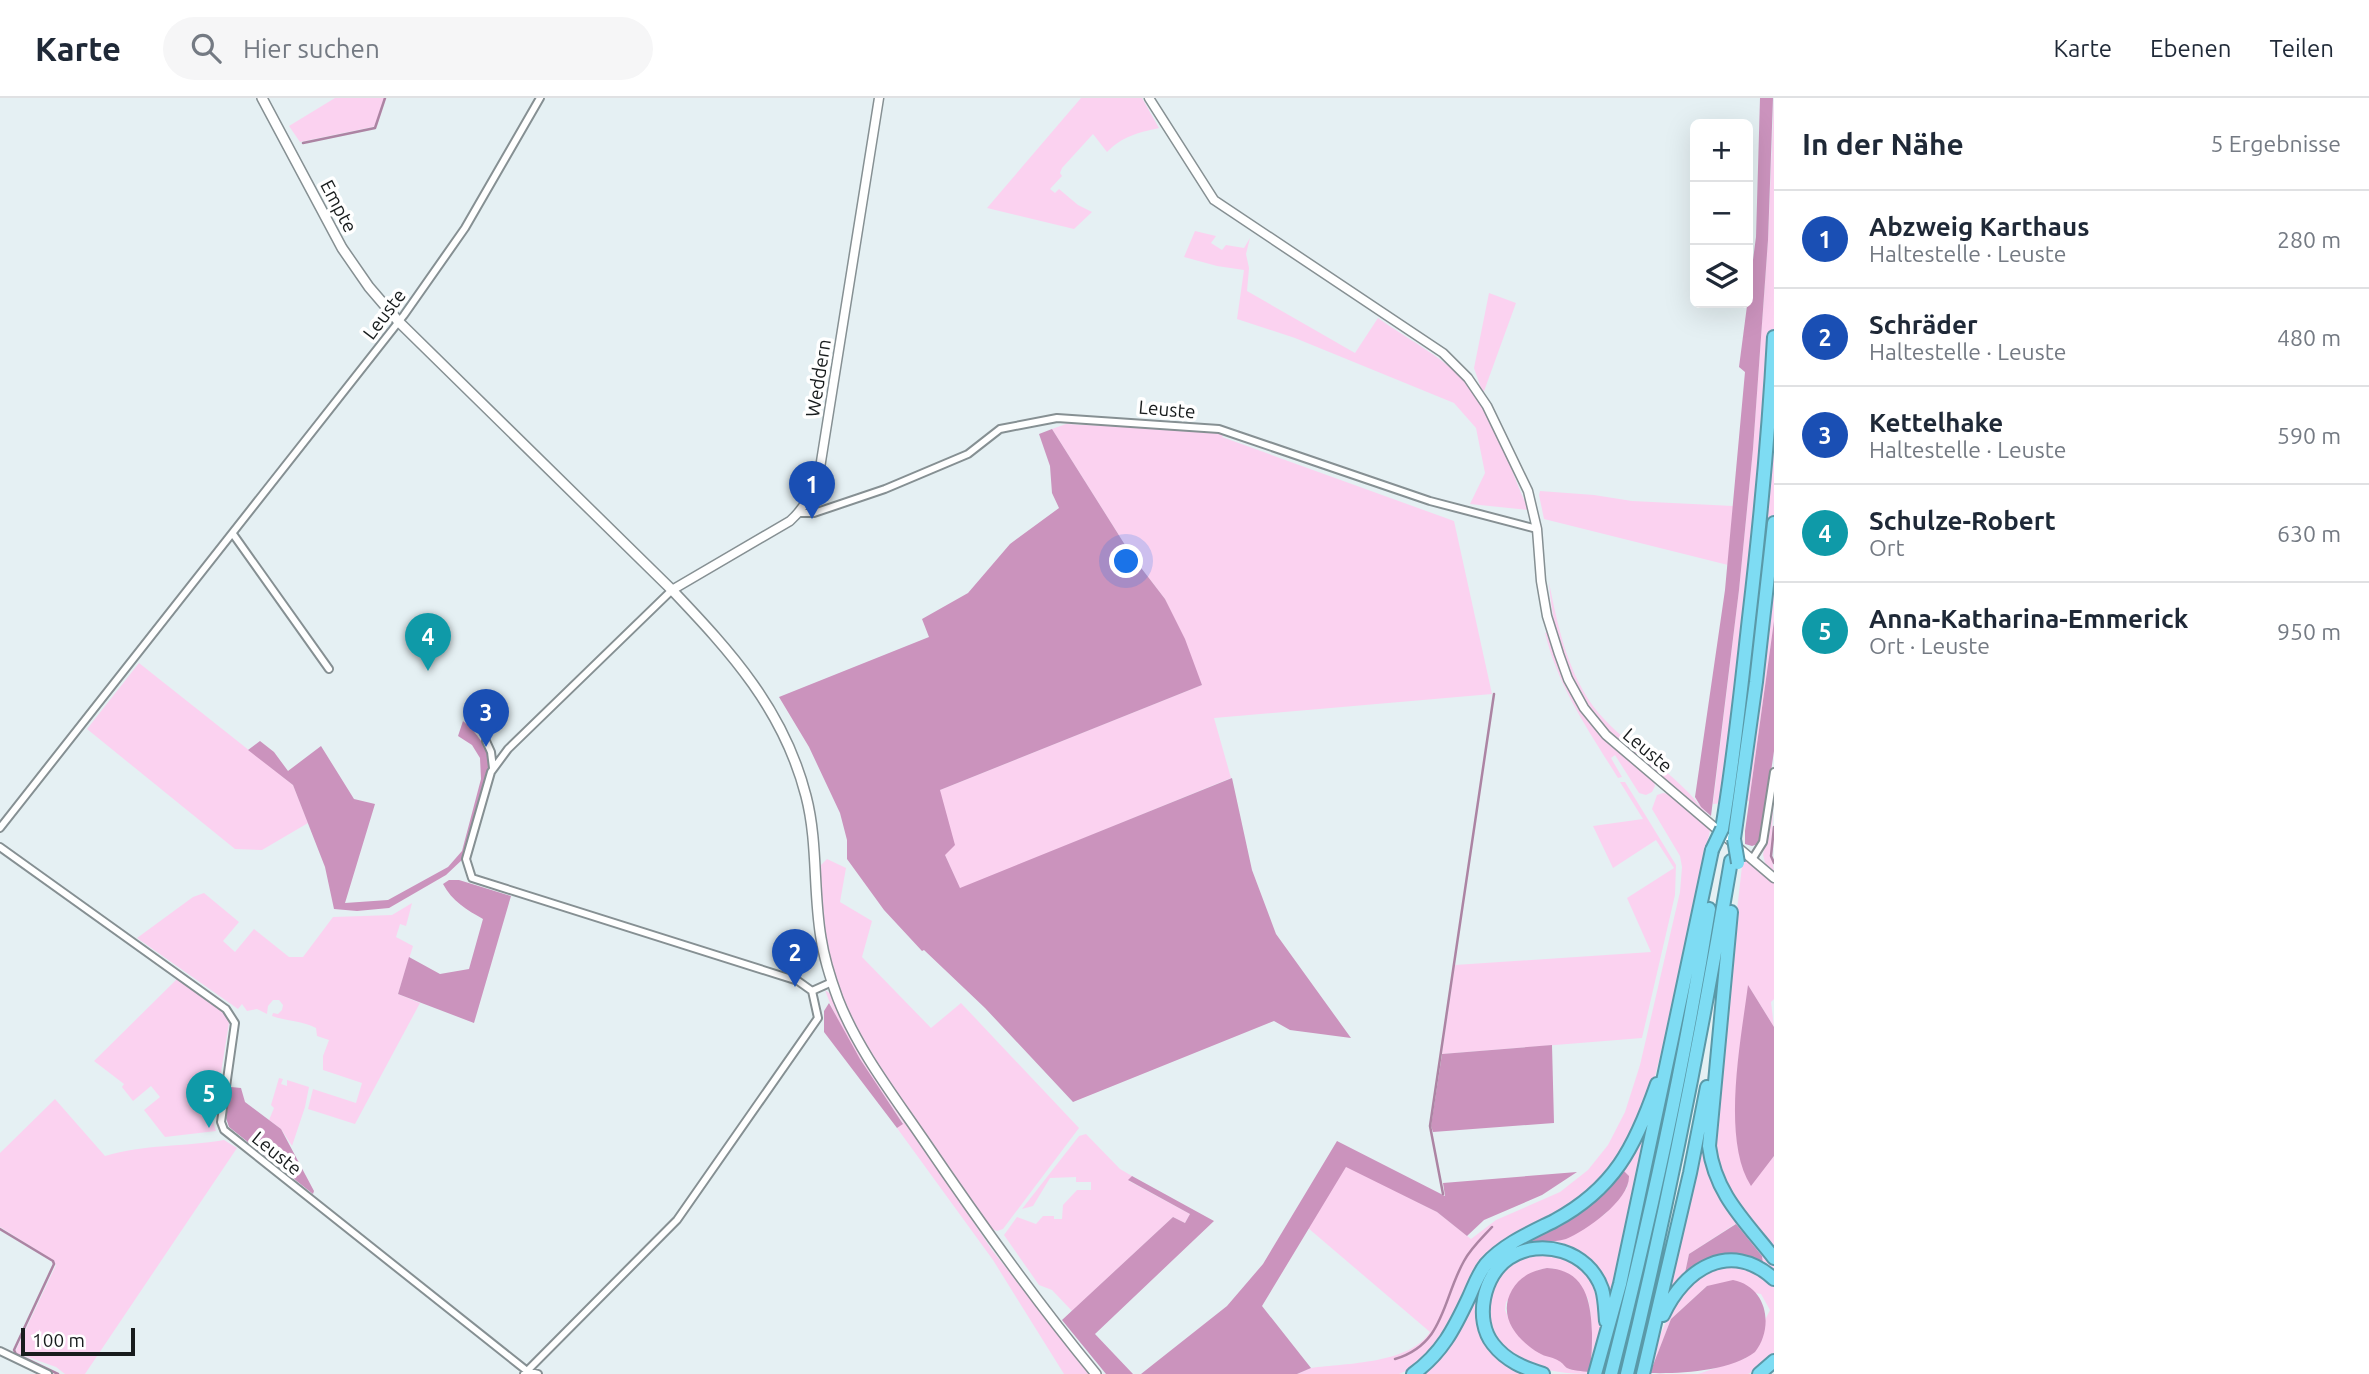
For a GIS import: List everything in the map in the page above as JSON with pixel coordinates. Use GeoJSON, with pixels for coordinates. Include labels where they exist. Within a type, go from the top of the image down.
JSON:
{"type":"FeatureCollection","features":[{"type":"Feature","properties":{"kind":"highway"},"geometry":{"type":"LineString","coordinates":[[1596,1371],[1626,1258],[1671,1041],[1726,807],[1758,537],[1774,337]]}},
{"type":"Feature","properties":{"kind":"highway"},"geometry":{"type":"LineString","coordinates":[[1774,523],[1758,669],[1734,839],[1709,1146],[1712,1166],[1727,1199],[1774,1258]]}},
{"type":"Feature","properties":{"kind":"highway"},"geometry":{"type":"LineString","coordinates":[[1612,1372],[1672,1113],[1699,973],[1715,850]]}},
{"type":"Feature","properties":{"kind":"highway"},"geometry":{"type":"LineString","coordinates":[[1628,1372],[1682,1129],[1734,862]]}},
{"type":"Feature","properties":{"kind":"highway"},"geometry":{"type":"LineString","coordinates":[[1643,1373],[1690,1173],[1719,1028]]}},
{"type":"Feature","properties":{"kind":"highway"},"geometry":{"type":"LineString","coordinates":[[1413,1374],[1433,1359],[1448,1339],[1485,1266],[1512,1243],[1588,1200],[1622,1164],[1649,1105],[1671,1041]]}},
{"type":"Feature","properties":{"kind":"highway"},"geometry":{"type":"LineString","coordinates":[[1543,1374],[1523,1368],[1504,1356],[1491,1342],[1484,1322],[1483,1301],[1494,1273],[1509,1258],[1524,1251],[1554,1248],[1573,1255],[1588,1267],[1602,1288],[1605,1301],[1603,1349]]}},
{"type":"Feature","properties":{"kind":"highway"},"geometry":{"type":"LineString","coordinates":[[1654,1335],[1678,1288],[1691,1274],[1710,1264],[1728,1260],[1750,1263],[1774,1279]]}},
{"type":"Feature","properties":{"kind":"highway"},"geometry":{"type":"LineString","coordinates":[[1759,1374],[1774,1361]]}},
{"type":"Feature","properties":{"kind":"main road","name":"Empte"},"geometry":{"type":"LineString","coordinates":[[262,98],[342,248],[369,287],[399,322],[672,590],[746,671],[783,731],[806,796],[815,856],[821,939],[832,982],[853,1032],[1015,1272],[1096,1374]]}},
{"type":"Feature","properties":{"kind":"street","name":"Leuste"},"geometry":{"type":"LineString","coordinates":[[0,828],[399,322],[466,228],[540,98]]}},
{"type":"Feature","properties":{"kind":"street","name":"Weddern"},"geometry":{"type":"LineString","coordinates":[[672,590],[790,521],[799,513],[812,493],[820,468],[879,98]]}},
{"type":"Feature","properties":{"kind":"street","name":"Leuste"},"geometry":{"type":"LineString","coordinates":[[1149,98],[1213,200],[1443,353],[1468,378],[1487,406],[1528,491],[1538,529],[1541,581],[1547,616],[1568,679],[1584,708],[1606,735],[1774,878]]}},
{"type":"Feature","properties":{"kind":"street","name":"Leuste"},"geometry":{"type":"LineString","coordinates":[[799,513],[814,513],[897,484],[968,454],[1000,429],[1057,418],[1219,429],[1430,501],[1538,529]]}},
{"type":"Feature","properties":{"kind":"street"},"geometry":{"type":"LineString","coordinates":[[233,534],[329,669]]}},
{"type":"Feature","properties":{"kind":"street"},"geometry":{"type":"LineString","coordinates":[[525,1372],[677,1220],[818,1018],[811,991],[798,981],[472,878],[466,859],[493,768],[509,749],[672,590]]}},
{"type":"Feature","properties":{"kind":"street"},"geometry":{"type":"LineString","coordinates":[[493,768],[488,744],[501,750],[509,749]]}},
{"type":"Feature","properties":{"kind":"street"},"geometry":{"type":"LineString","coordinates":[[1753,858],[1763,842],[1774,772]]}},
{"type":"Feature","properties":{"kind":"street","name":"Leuste"},"geometry":{"type":"LineString","coordinates":[[0,847],[226,1009],[235,1023],[221,1122],[224,1130],[525,1372],[538,1374]]}},
{"type":"Feature","properties":{"kind":"street"},"geometry":{"type":"LineString","coordinates":[[811,991],[832,982]]}},
{"type":"Feature","properties":{"kind":"street"},"geometry":{"type":"LineString","coordinates":[[0,1351],[48,1374]]}},
{"type":"Feature","properties":{"kind":"shaded area"},"geometry":{"type":"Polygon","coordinates":[[[335,98],[386,98],[377,126],[300,142],[289,126],[335,98]]]}},
{"type":"Feature","properties":{"kind":"shaded area"},"geometry":{"type":"Polygon","coordinates":[[[1081,98],[1142,98],[1159,128],[1131,136],[1107,152],[1093,134],[1062,168],[1062,176],[1050,189],[1055,193],[1059,189],[1078,205],[1092,212],[1074,229],[987,208],[1081,98]]]}},
{"type":"Feature","properties":{"kind":"shaded area"},"geometry":{"type":"Polygon","coordinates":[[[1760,98],[1773,98],[1768,240],[1753,449],[1739,590],[1711,816],[1695,797],[1725,590],[1745,372],[1739,367],[1747,308],[1753,308],[1760,98]]]}},
{"type":"Feature","properties":{"kind":"shaded area"},"geometry":{"type":"Polygon","coordinates":[[[1774,98],[1774,621],[1749,801],[1713,804],[1753,449],[1768,240],[1774,98]]]}},
{"type":"Feature","properties":{"kind":"shaded area"},"geometry":{"type":"Polygon","coordinates":[[[1195,231],[1216,236],[1211,243],[1222,250],[1226,245],[1244,248],[1250,238],[1246,254],[1249,268],[1247,291],[1355,353],[1378,318],[1456,372],[1476,394],[1494,425],[1529,510],[1470,504],[1485,473],[1476,428],[1454,403],[1295,338],[1237,319],[1244,270],[1184,257],[1195,231]]]}},
{"type":"Feature","properties":{"kind":"shaded area"},"geometry":{"type":"Polygon","coordinates":[[[1489,293],[1516,303],[1483,394],[1474,368],[1489,293]]]}},
{"type":"Feature","properties":{"kind":"shaded area"},"geometry":{"type":"Polygon","coordinates":[[[1066,424],[1212,431],[1223,435],[1222,437],[1454,521],[1492,694],[1214,718],[1231,778],[960,889],[945,855],[940,790],[1202,685],[1165,599],[1132,556],[1052,429],[1066,424]]]}},
{"type":"Feature","properties":{"kind":"shaded area"},"geometry":{"type":"Polygon","coordinates":[[[1052,429],[1132,556],[1165,599],[1185,639],[1202,685],[940,790],[955,845],[945,855],[960,888],[1232,778],[1252,870],[1276,934],[1351,1038],[1290,1030],[1274,1021],[1073,1102],[985,1008],[922,951],[884,910],[847,859],[847,840],[840,813],[809,747],[779,697],[929,637],[922,619],[968,593],[1010,544],[1059,508],[1052,493],[1050,466],[1039,434],[1052,429]]]}},
{"type":"Feature","properties":{"kind":"shaded area"},"geometry":{"type":"Polygon","coordinates":[[[1540,491],[1632,501],[1733,506],[1728,565],[1544,519],[1540,491]]]}},
{"type":"Feature","properties":{"kind":"shaded area"},"geometry":{"type":"Polygon","coordinates":[[[1549,582],[1567,655],[1593,706],[1616,731],[1690,794],[1710,818],[1619,742],[1593,715],[1565,661],[1554,622],[1549,582]]]}},
{"type":"Feature","properties":{"kind":"shaded area"},"geometry":{"type":"Polygon","coordinates":[[[1774,621],[1774,751],[1758,844],[1752,846],[1745,844],[1745,831],[1774,621]]]}},
{"type":"Feature","properties":{"kind":"shaded area"},"geometry":{"type":"Polygon","coordinates":[[[1548,632],[1566,681],[1587,717],[1615,747],[1654,781],[1652,792],[1646,795],[1639,793],[1615,755],[1611,758],[1622,777],[1618,778],[1566,690],[1551,653],[1545,633],[1548,632]]]}},
{"type":"Feature","properties":{"kind":"shaded area"},"geometry":{"type":"Polygon","coordinates":[[[139,663],[293,785],[308,823],[262,850],[235,849],[87,729],[139,663]]]}},
{"type":"Feature","properties":{"kind":"shaded area"},"geometry":{"type":"Polygon","coordinates":[[[463,721],[482,743],[490,771],[464,858],[446,875],[389,908],[357,911],[334,909],[325,867],[293,785],[248,750],[260,741],[274,752],[288,771],[321,746],[354,799],[375,804],[345,903],[388,900],[448,867],[462,851],[481,779],[480,758],[472,745],[458,736],[463,721]]]}},
{"type":"Feature","properties":{"kind":"shaded area"},"geometry":{"type":"Polygon","coordinates":[[[1620,782],[1625,782],[1676,865],[1675,895],[1642,1038],[1442,1054],[1455,965],[1651,952],[1627,898],[1674,868],[1656,840],[1613,868],[1593,826],[1643,819],[1620,782]]]}},
{"type":"Feature","properties":{"kind":"shaded area"},"geometry":{"type":"Polygon","coordinates":[[[1774,791],[1771,852],[1774,872],[1765,863],[1763,855],[1774,791]]]}},
{"type":"Feature","properties":{"kind":"shaded area"},"geometry":{"type":"Polygon","coordinates":[[[1670,794],[1710,830],[1678,987],[1653,1084],[1620,1159],[1577,1203],[1500,1246],[1436,1350],[1411,1369],[1399,1374],[1297,1374],[1311,1368],[1393,1356],[1420,1343],[1430,1332],[1308,1228],[1346,1166],[1437,1212],[1471,1239],[1496,1220],[1560,1192],[1588,1170],[1608,1145],[1625,1112],[1640,1065],[1680,892],[1680,856],[1652,809],[1657,795],[1670,794]]]}},
{"type":"Feature","properties":{"kind":"shaded area"},"geometry":{"type":"Polygon","coordinates":[[[1743,857],[1774,883],[1774,999],[1771,1002],[1774,1027],[1749,987],[1750,1185],[1774,1156],[1774,1251],[1727,1192],[1714,1156],[1720,1062],[1743,857]]]}},
{"type":"Feature","properties":{"kind":"shaded area"},"geometry":{"type":"Polygon","coordinates":[[[827,859],[846,868],[840,902],[872,921],[862,957],[931,1028],[961,1003],[1079,1128],[1003,1229],[997,1231],[987,1227],[874,1059],[854,1024],[840,993],[827,949],[819,867],[827,859]]]}},
{"type":"Feature","properties":{"kind":"shaded area"},"geometry":{"type":"Polygon","coordinates":[[[449,880],[459,880],[511,896],[474,1023],[398,994],[409,957],[440,974],[469,969],[483,919],[455,900],[443,884],[449,880]]]}},
{"type":"Feature","properties":{"kind":"shaded area"},"geometry":{"type":"Polygon","coordinates":[[[204,893],[239,922],[223,941],[235,952],[254,929],[289,957],[303,957],[333,917],[392,915],[412,903],[406,926],[400,924],[396,937],[413,946],[398,994],[420,1003],[355,1124],[308,1109],[313,1089],[356,1103],[362,1083],[323,1070],[323,1056],[329,1040],[317,1036],[316,1028],[272,1016],[282,1010],[283,1005],[279,1000],[273,1000],[268,1006],[267,1014],[257,1009],[247,1011],[242,1004],[238,1009],[137,938],[193,897],[204,893]]]}},
{"type":"Feature","properties":{"kind":"shaded area"},"geometry":{"type":"Polygon","coordinates":[[[177,979],[226,1014],[229,1023],[213,1122],[216,1131],[165,1137],[144,1110],[160,1097],[151,1086],[133,1101],[122,1087],[124,1084],[94,1061],[177,979]]]}},
{"type":"Feature","properties":{"kind":"shaded area"},"geometry":{"type":"Polygon","coordinates":[[[1748,985],[1774,1027],[1774,1156],[1751,1186],[1742,1166],[1735,1116],[1738,1060],[1748,985]]]}},
{"type":"Feature","properties":{"kind":"shaded area"},"geometry":{"type":"Polygon","coordinates":[[[825,990],[832,995],[936,1166],[992,1250],[1090,1374],[1064,1374],[993,1260],[897,1128],[903,1123],[840,1025],[825,990]]]}},
{"type":"Feature","properties":{"kind":"shaded area"},"geometry":{"type":"Polygon","coordinates":[[[829,1003],[860,1059],[903,1124],[897,1128],[824,1032],[824,1011],[829,1003]]]}},
{"type":"Feature","properties":{"kind":"shaded area"},"geometry":{"type":"Polygon","coordinates":[[[1552,1045],[1554,1123],[1433,1132],[1431,1126],[1442,1054],[1552,1045]]]}},
{"type":"Feature","properties":{"kind":"shaded area"},"geometry":{"type":"Polygon","coordinates":[[[279,1078],[283,1079],[281,1084],[287,1086],[287,1080],[309,1087],[292,1146],[281,1129],[269,1120],[279,1078]]]}},
{"type":"Feature","properties":{"kind":"shaded area"},"geometry":{"type":"Polygon","coordinates":[[[231,1087],[241,1088],[245,1102],[281,1129],[314,1191],[313,1194],[229,1127],[226,1118],[231,1087]]]}},
{"type":"Feature","properties":{"kind":"shaded area"},"geometry":{"type":"Polygon","coordinates":[[[55,1099],[105,1156],[134,1149],[224,1140],[237,1148],[85,1374],[65,1374],[56,1367],[17,1353],[16,1350],[56,1265],[53,1260],[0,1227],[0,1153],[55,1099]]]}},
{"type":"Feature","properties":{"kind":"shaded area"},"geometry":{"type":"Polygon","coordinates":[[[1704,1122],[1706,1161],[1711,1180],[1726,1206],[1774,1265],[1774,1272],[1763,1264],[1735,1224],[1689,1254],[1685,1273],[1668,1294],[1704,1122]]]}},
{"type":"Feature","properties":{"kind":"shaded area"},"geometry":{"type":"Polygon","coordinates":[[[1647,1127],[1610,1296],[1557,1244],[1498,1263],[1482,1328],[1528,1374],[1421,1374],[1447,1349],[1487,1271],[1498,1259],[1523,1244],[1538,1240],[1558,1240],[1575,1234],[1605,1214],[1627,1188],[1629,1176],[1623,1170],[1647,1127]]]}},
{"type":"Feature","properties":{"kind":"shaded area"},"geometry":{"type":"Polygon","coordinates":[[[1086,1134],[1120,1169],[1132,1176],[1129,1181],[1190,1214],[1185,1223],[1173,1217],[1072,1311],[1052,1290],[1039,1285],[1004,1235],[1017,1217],[1036,1224],[1043,1216],[1062,1219],[1063,1205],[1077,1190],[1091,1190],[1091,1182],[1076,1182],[1076,1177],[1050,1178],[1033,1206],[1022,1209],[1079,1136],[1086,1134]]]}},
{"type":"Feature","properties":{"kind":"shaded area"},"geometry":{"type":"Polygon","coordinates":[[[1337,1141],[1445,1196],[1443,1183],[1577,1172],[1542,1195],[1484,1220],[1467,1236],[1437,1212],[1346,1167],[1262,1306],[1311,1368],[1297,1374],[1141,1374],[1227,1306],[1263,1264],[1337,1141]]]}},
{"type":"Feature","properties":{"kind":"shaded area"},"geometry":{"type":"Polygon","coordinates":[[[1623,1170],[1629,1176],[1622,1195],[1595,1222],[1566,1239],[1523,1244],[1617,1178],[1623,1170]]]}},
{"type":"Feature","properties":{"kind":"shaded area"},"geometry":{"type":"Polygon","coordinates":[[[1132,1176],[1214,1221],[1095,1334],[1133,1374],[1106,1374],[1062,1320],[1173,1217],[1185,1223],[1190,1214],[1128,1180],[1132,1176]]]}},
{"type":"Feature","properties":{"kind":"shaded area"},"geometry":{"type":"Polygon","coordinates":[[[1736,1224],[1762,1256],[1763,1264],[1743,1257],[1723,1256],[1703,1262],[1685,1273],[1689,1254],[1736,1224]]]}},
{"type":"Feature","properties":{"kind":"shaded area"},"geometry":{"type":"Polygon","coordinates":[[[1552,1253],[1568,1258],[1586,1271],[1599,1298],[1600,1328],[1590,1374],[1539,1368],[1521,1360],[1512,1354],[1494,1331],[1490,1304],[1492,1290],[1498,1278],[1507,1267],[1520,1259],[1552,1253]],[[1556,1269],[1538,1270],[1506,1302],[1505,1310],[1513,1329],[1569,1369],[1589,1372],[1592,1360],[1588,1298],[1556,1269]]]}},
{"type":"Feature","properties":{"kind":"shaded area"},"geometry":{"type":"Polygon","coordinates":[[[1733,1265],[1764,1276],[1774,1286],[1774,1355],[1762,1367],[1748,1374],[1698,1374],[1746,1358],[1770,1310],[1761,1294],[1707,1286],[1671,1319],[1650,1373],[1653,1374],[1649,1374],[1657,1342],[1677,1298],[1705,1271],[1733,1265]]]}},
{"type":"Feature","properties":{"kind":"shaded area"},"geometry":{"type":"Polygon","coordinates":[[[1547,1268],[1560,1270],[1578,1281],[1588,1299],[1592,1333],[1589,1372],[1567,1368],[1557,1360],[1531,1348],[1517,1334],[1508,1318],[1508,1300],[1515,1285],[1527,1275],[1547,1268]]]}},
{"type":"Feature","properties":{"kind":"shaded area"},"geometry":{"type":"Polygon","coordinates":[[[1733,1280],[1754,1291],[1764,1310],[1764,1332],[1755,1352],[1719,1367],[1690,1372],[1650,1373],[1671,1319],[1707,1286],[1733,1280]]]}},
{"type":"Feature","properties":{"kind":"waterway"},"geometry":{"type":"LineString","coordinates":[[303,143],[375,128],[385,98]]}},
{"type":"Feature","properties":{"kind":"waterway"},"geometry":{"type":"LineString","coordinates":[[1443,1194],[1430,1126],[1494,694]]}},
{"type":"Feature","properties":{"kind":"waterway"},"geometry":{"type":"LineString","coordinates":[[1774,827],[1771,856],[1774,863]]}},
{"type":"Feature","properties":{"kind":"waterway"},"geometry":{"type":"LineString","coordinates":[[1395,1359],[1424,1343],[1433,1332],[1464,1261],[1492,1227]]}},
{"type":"Feature","properties":{"kind":"waterway"},"geometry":{"type":"LineString","coordinates":[[0,1229],[53,1261],[54,1264],[14,1350],[16,1354],[58,1374]]}},
{"type":"Feature","properties":{"kind":"place","name":"Abzweig Karthaus"},"geometry":{"type":"Point","coordinates":[812,519]}},
{"type":"Feature","properties":{"kind":"place","name":"Schulze-Robert"},"geometry":{"type":"Point","coordinates":[428,671]}},
{"type":"Feature","properties":{"kind":"place","name":"Kettelhake"},"geometry":{"type":"Point","coordinates":[486,747]}},
{"type":"Feature","properties":{"kind":"place","name":"Schräder"},"geometry":{"type":"Point","coordinates":[795,987]}},
{"type":"Feature","properties":{"kind":"place","name":"Anna-Katharina-Emmerick"},"geometry":{"type":"Point","coordinates":[209,1128]}}]}
